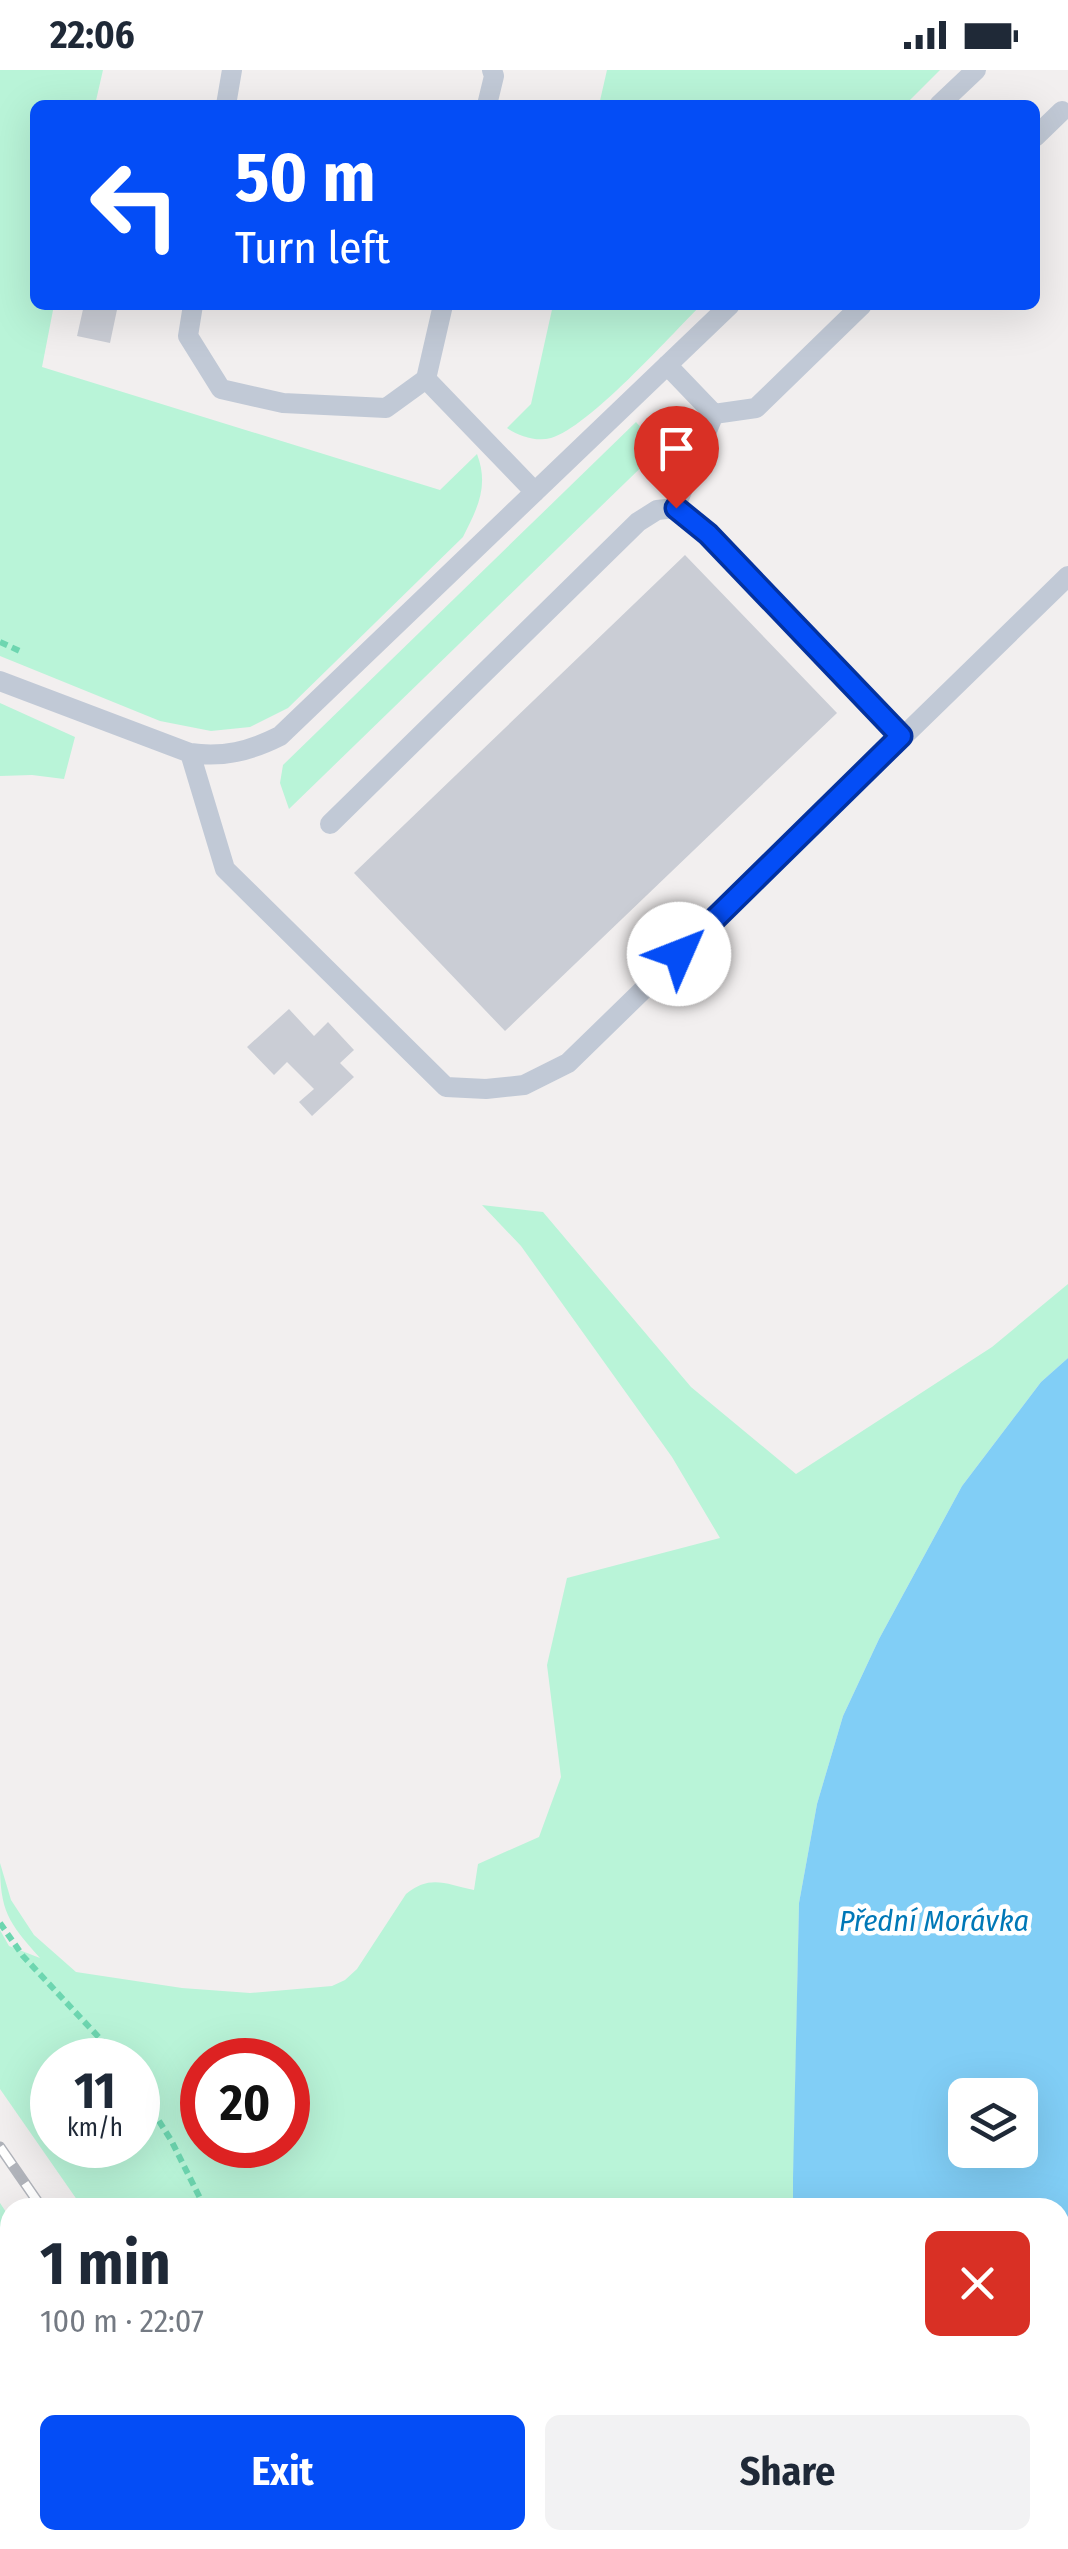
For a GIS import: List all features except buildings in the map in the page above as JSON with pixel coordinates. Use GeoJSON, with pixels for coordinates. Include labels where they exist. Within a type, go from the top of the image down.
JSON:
{"type":"FeatureCollection","features":[{"type":"Feature","properties":{"kind":"lane"},"geometry":{"type":"LineString","coordinates":[[227,100],[232,70]]}},
{"type":"Feature","properties":{"kind":"lane"},"geometry":{"type":"LineString","coordinates":[[488,100],[492,70]]}},
{"type":"Feature","properties":{"kind":"lane"},"geometry":{"type":"LineString","coordinates":[[944,100],[976,70]]}},
{"type":"Feature","properties":{"kind":"lane"},"geometry":{"type":"LineString","coordinates":[[1040,132],[1062,111]]}},
{"type":"Feature","properties":{"kind":"lane"},"geometry":{"type":"LineString","coordinates":[[192,310],[188,336],[221,389],[283,403],[386,408],[426,379],[442,310]]}},
{"type":"Feature","properties":{"kind":"lane"},"geometry":{"type":"LineString","coordinates":[[0,682],[190,753],[230,755],[280,736],[725,310]]}},
{"type":"Feature","properties":{"kind":"lane"},"geometry":{"type":"LineString","coordinates":[[714,414],[756,408],[857,310]]}},
{"type":"Feature","properties":{"kind":"lane"},"geometry":{"type":"LineString","coordinates":[[667,365],[714,414]]}},
{"type":"Feature","properties":{"kind":"lane"},"geometry":{"type":"LineString","coordinates":[[426,379],[535,492]]}},
{"type":"Feature","properties":{"kind":"lane"},"geometry":{"type":"LineString","coordinates":[[676,508],[714,414]]}},
{"type":"Feature","properties":{"kind":"lane"},"geometry":{"type":"LineString","coordinates":[[330,824],[638,522],[657,510],[676,508],[708,534],[901,736]]}},
{"type":"Feature","properties":{"kind":"lane"},"geometry":{"type":"LineString","coordinates":[[190,753],[226,870],[446,1086],[486,1089],[524,1085],[568,1064],[1068,576]]}},
{"type":"Feature","properties":{"kind":"path"},"geometry":{"type":"LineString","coordinates":[[0,1923],[23,1956],[99,2038]]}},
{"type":"Feature","properties":{"kind":"path"},"geometry":{"type":"LineString","coordinates":[[160,2122],[199,2198]]}},
{"type":"Feature","properties":{"kind":"green space"},"geometry":{"type":"Polygon","coordinates":[[[0,70],[103,70],[96,100],[30,100],[30,310],[53,310],[42,367],[440,490],[477,454],[482,486],[463,537],[288,708],[250,727],[211,731],[160,721],[0,656],[0,70]]]}},
{"type":"Feature","properties":{"kind":"green space"},"geometry":{"type":"Polygon","coordinates":[[[607,70],[940,70],[910,100],[600,100],[607,70]]]}},
{"type":"Feature","properties":{"kind":"green space"},"geometry":{"type":"Polygon","coordinates":[[[552,310],[696,310],[628,379],[567,430],[551,438],[534,439],[507,428],[531,404],[552,310]]]}},
{"type":"Feature","properties":{"kind":"green space"},"geometry":{"type":"Polygon","coordinates":[[[636,422],[660,449],[289,809],[280,783],[283,765],[636,422]]]}},
{"type":"Feature","properties":{"kind":"green space"},"geometry":{"type":"Polygon","coordinates":[[[0,703],[75,737],[64,779],[0,776],[0,703]]]}},
{"type":"Feature","properties":{"kind":"green space"},"geometry":{"type":"Polygon","coordinates":[[[482,1205],[543,1212],[691,1387],[796,1474],[992,1347],[1068,1284],[1068,1358],[1041,1382],[962,1486],[879,1639],[843,1716],[817,1804],[799,1903],[793,2198],[76,2198],[55,2168],[160,2168],[160,2038],[30,2038],[30,2132],[0,2089],[0,1930],[9,1946],[40,1958],[8,1915],[0,1863],[11,1900],[34,1935],[76,1972],[182,1988],[250,1993],[332,1986],[357,1969],[406,1894],[431,1882],[474,1890],[478,1864],[539,1837],[561,1777],[547,1665],[567,1578],[720,1538],[672,1457],[521,1246],[482,1205]]]}},
{"type":"Feature","properties":{"kind":"water","name":"Přední Morávka"},"geometry":{"type":"Polygon","coordinates":[[[1068,1358],[1068,2198],[793,2198],[799,1903],[817,1804],[843,1716],[879,1639],[962,1486],[1041,1382],[1068,1358]]]}},
{"type":"Feature","properties":{"kind":"railway"},"geometry":{"type":"LineString","coordinates":[[0,2147],[35,2198]]}},
{"type":"Feature","properties":{"kind":"route"},"geometry":{"type":"LineString","coordinates":[[676,508],[708,534],[901,736],[679,954]]}}]}
